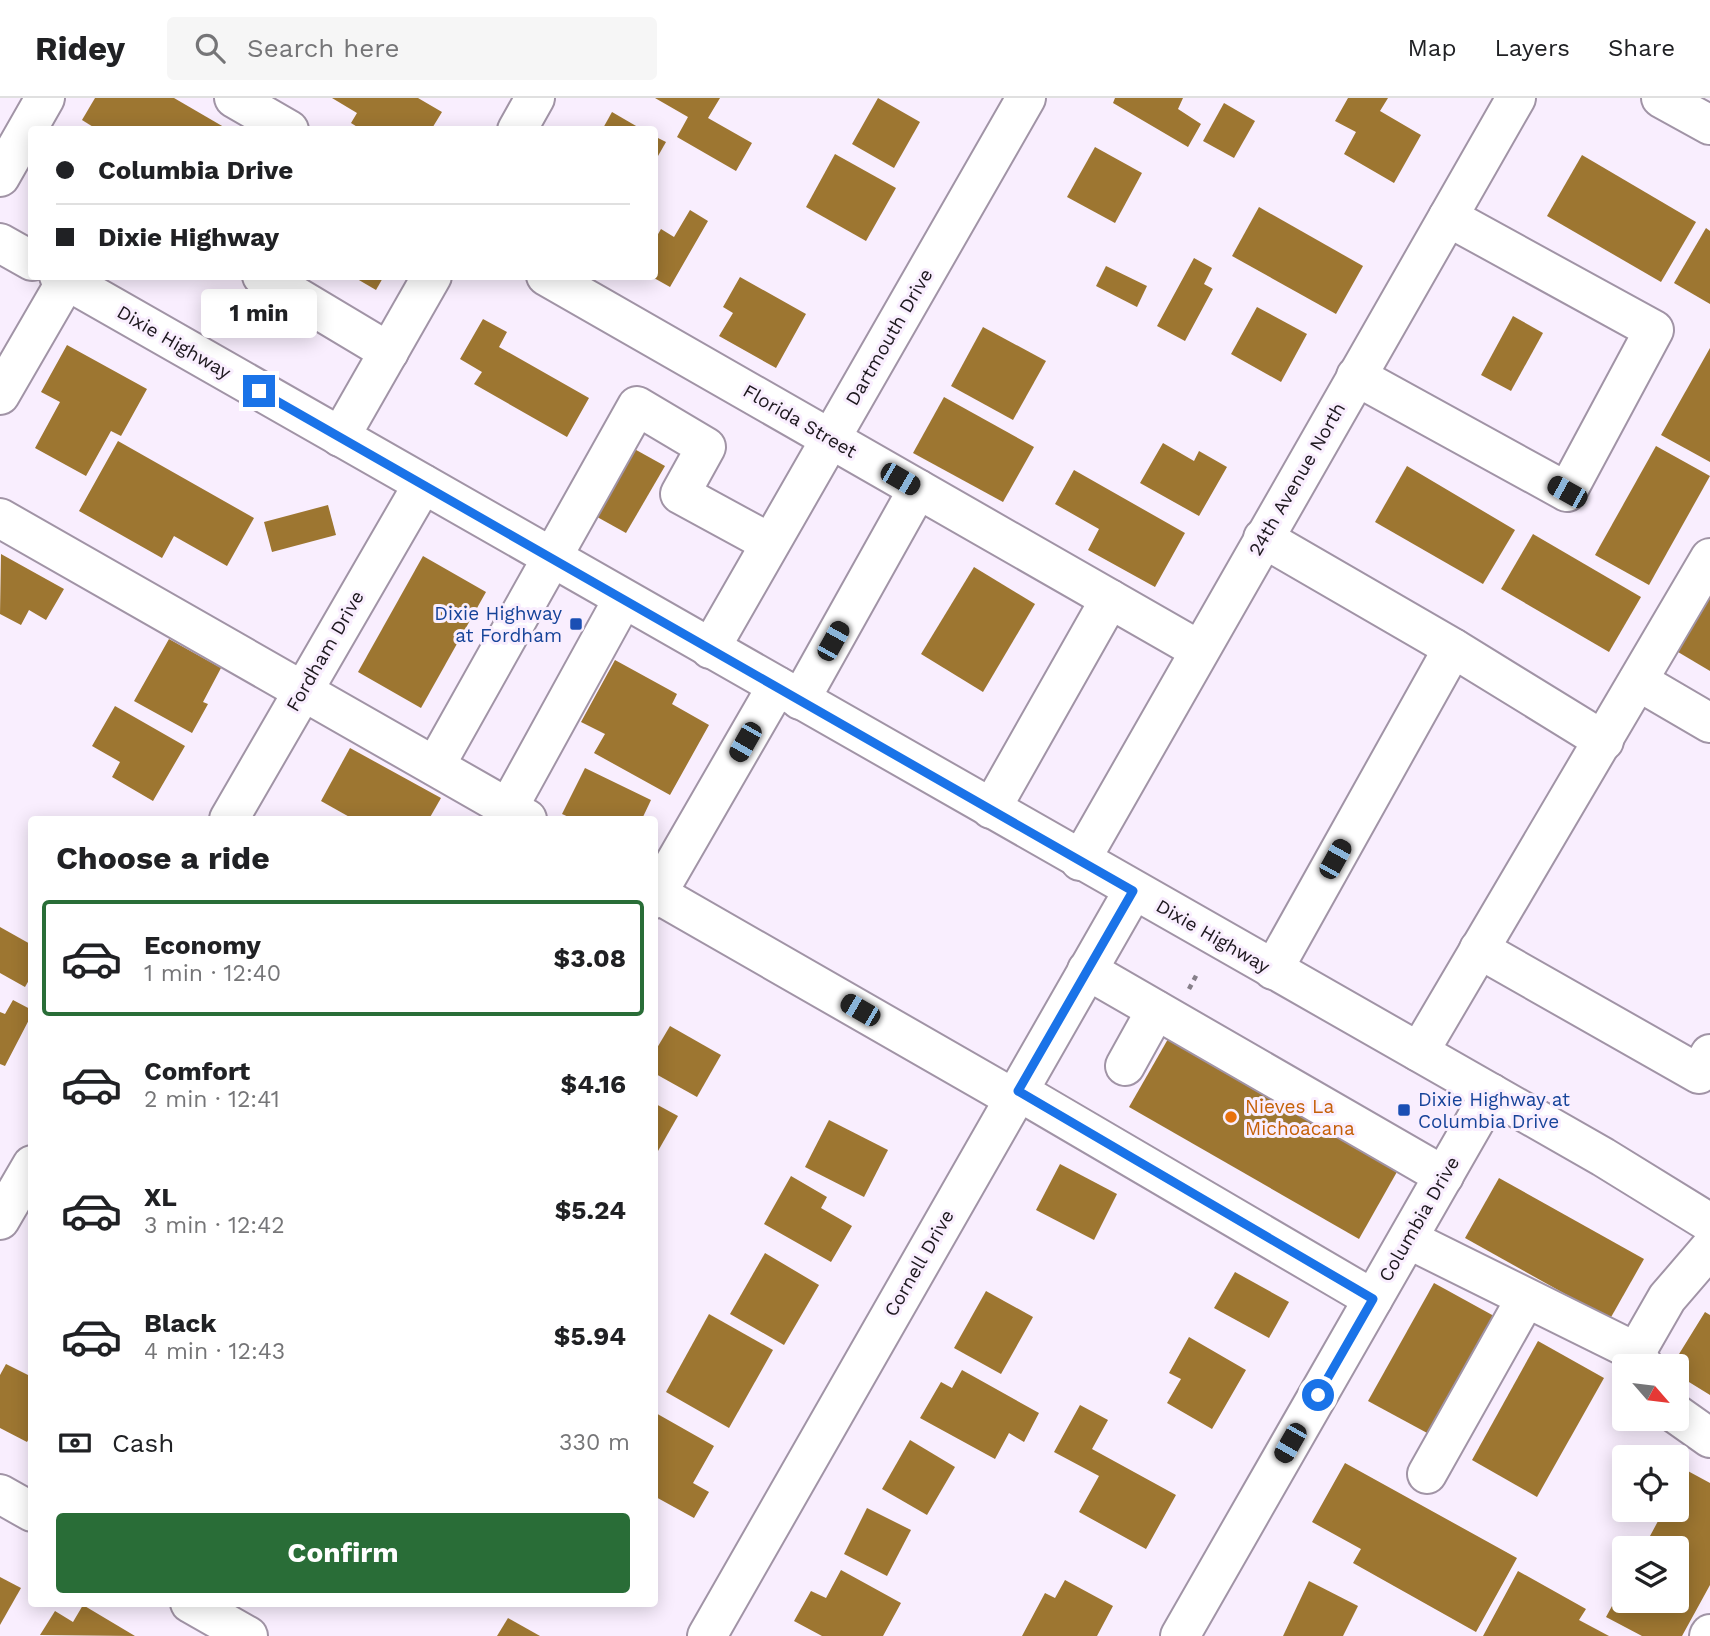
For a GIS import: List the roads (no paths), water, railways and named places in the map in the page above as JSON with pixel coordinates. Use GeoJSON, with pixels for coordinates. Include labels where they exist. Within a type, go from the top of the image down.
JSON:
{"type":"FeatureCollection","features":[{"type":"Feature","properties":{"kind":"street"},"geometry":{"type":"LineString","coordinates":[[33,126],[45,98]]}},
{"type":"Feature","properties":{"kind":"street"},"geometry":{"type":"LineString","coordinates":[[234,98],[282,126]]}},
{"type":"Feature","properties":{"kind":"street"},"geometry":{"type":"LineString","coordinates":[[519,126],[535,98]]}},
{"type":"Feature","properties":{"kind":"street","name":"Dartmouth Drive"},"geometry":{"type":"LineString","coordinates":[[710,649],[1026,98]]}},
{"type":"Feature","properties":{"kind":"street","name":"24th Avenue North"},"geometry":{"type":"LineString","coordinates":[[1080,860],[1516,98]]}},
{"type":"Feature","properties":{"kind":"street"},"geometry":{"type":"LineString","coordinates":[[1661,98],[1710,125]]}},
{"type":"Feature","properties":{"kind":"street"},"geometry":{"type":"LineString","coordinates":[[0,177],[27,139]]}},
{"type":"Feature","properties":{"kind":"street"},"geometry":{"type":"LineString","coordinates":[[1356,376],[1567,492],[1654,330],[1448,217]]}},
{"type":"Feature","properties":{"kind":"street"},"geometry":{"type":"LineString","coordinates":[[0,243],[28,259]]}},
{"type":"Feature","properties":{"kind":"street"},"geometry":{"type":"LineString","coordinates":[[0,395],[62,280]]}},
{"type":"Feature","properties":{"kind":"street","name":"Dixie Highway"},"geometry":{"type":"LineString","coordinates":[[65,280],[1603,1157],[1710,1223]]}},
{"type":"Feature","properties":{"kind":"street"},"geometry":{"type":"LineString","coordinates":[[269,280],[389,352]]}},
{"type":"Feature","properties":{"kind":"street"},"geometry":{"type":"LineString","coordinates":[[340,437],[430,280]]}},
{"type":"Feature","properties":{"kind":"street","name":"Florida Street"},"geometry":{"type":"LineString","coordinates":[[553,280],[1199,650]]}},
{"type":"Feature","properties":{"kind":"street"},"geometry":{"type":"LineString","coordinates":[[435,766],[637,406],[706,447],[680,494],[770,543]]}},
{"type":"Feature","properties":{"kind":"street","name":"Fordham Drive"},"geometry":{"type":"LineString","coordinates":[[231,816],[423,484]]}},
{"type":"Feature","properties":{"kind":"street"},"geometry":{"type":"LineString","coordinates":[[658,892],[918,489]]}},
{"type":"Feature","properties":{"kind":"street"},"geometry":{"type":"LineString","coordinates":[[0,518],[518,813],[623,599]]}},
{"type":"Feature","properties":{"kind":"street"},"geometry":{"type":"LineString","coordinates":[[1263,538],[1453,648],[1604,741]]}},
{"type":"Feature","properties":{"kind":"street"},"geometry":{"type":"LineString","coordinates":[[1419,1052],[1710,558]]}},
{"type":"Feature","properties":{"kind":"street"},"geometry":{"type":"LineString","coordinates":[[991,809],[1110,599]]}},
{"type":"Feature","properties":{"kind":"street"},"geometry":{"type":"LineString","coordinates":[[1273,970],[1453,648]]}},
{"type":"Feature","properties":{"kind":"street"},"geometry":{"type":"LineString","coordinates":[[1637,681],[1710,723]]}},
{"type":"Feature","properties":{"kind":"street","name":"Cornell Drive"},"geometry":{"type":"LineString","coordinates":[[707,1636],[1133,891]]}},
{"type":"Feature","properties":{"kind":"street"},"geometry":{"type":"LineString","coordinates":[[658,896],[1015,1094],[1373,1299]]}},
{"type":"Feature","properties":{"kind":"street"},"geometry":{"type":"LineString","coordinates":[[1479,949],[1699,1074],[1710,1054]]}},
{"type":"Feature","properties":{"kind":"street"},"geometry":{"type":"LineString","coordinates":[[1087,970],[1444,1176]]}},
{"type":"Feature","properties":{"kind":"street"},"geometry":{"type":"LineString","coordinates":[[1125,1066],[1156,1010]]}},
{"type":"Feature","properties":{"kind":"street","name":"Columbia Drive"},"geometry":{"type":"LineString","coordinates":[[1180,1636],[1491,1093]]}},
{"type":"Feature","properties":{"kind":"street"},"geometry":{"type":"LineString","coordinates":[[0,1220],[28,1172]]}},
{"type":"Feature","properties":{"kind":"street"},"geometry":{"type":"LineString","coordinates":[[1408,1239],[1526,1298],[1629,1354]]}},
{"type":"Feature","properties":{"kind":"street"},"geometry":{"type":"LineString","coordinates":[[1643,1354],[1667,1298],[1710,1248]]}},
{"type":"Feature","properties":{"kind":"street"},"geometry":{"type":"LineString","coordinates":[[1427,1474],[1526,1298]]}},
{"type":"Feature","properties":{"kind":"street"},"geometry":{"type":"LineString","coordinates":[[1689,1423],[1710,1438]]}},
{"type":"Feature","properties":{"kind":"street"},"geometry":{"type":"LineString","coordinates":[[0,1494],[28,1510]]}},
{"type":"Feature","properties":{"kind":"street"},"geometry":{"type":"LineString","coordinates":[[199,1607],[244,1626]]}},
{"type":"Feature","properties":{"kind":"place","name":"Dixie Highway at Fordham"},"geometry":{"type":"Point","coordinates":[576,624]}},
{"type":"Feature","properties":{"kind":"place","name":"Dixie Highway at Columbia Drive"},"geometry":{"type":"Point","coordinates":[1404,1110]}},
{"type":"Feature","properties":{"kind":"place","name":"Nieves La Michoacana"},"geometry":{"type":"Point","coordinates":[1231,1117]}}]}
